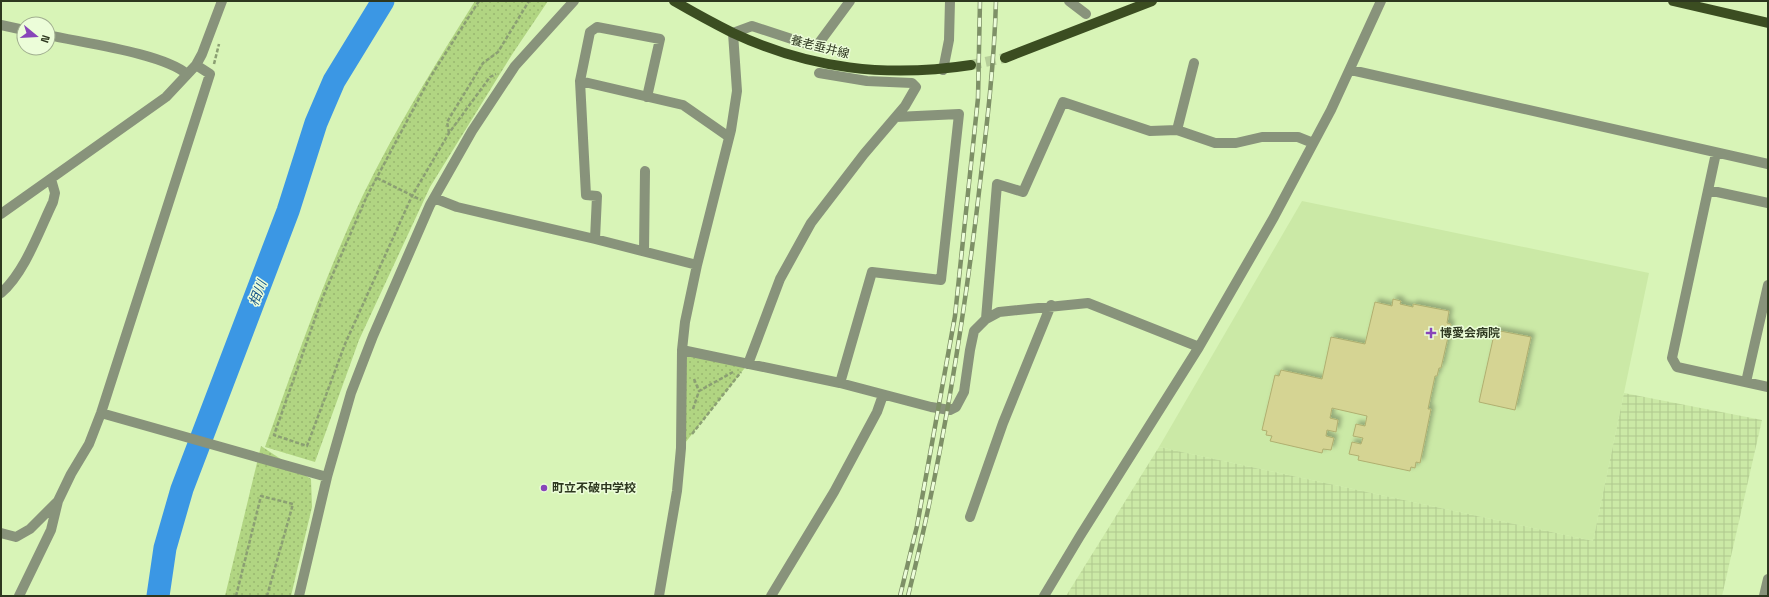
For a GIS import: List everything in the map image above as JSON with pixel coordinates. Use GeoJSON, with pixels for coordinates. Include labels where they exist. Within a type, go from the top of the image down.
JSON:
{"type":"FeatureCollection","features":[{"type":"Feature","properties":{"kind":"main road","name":"養老垂井線"},"geometry":{"type":"LineString","coordinates":[[674,1],[733,33],[777,50],[826,64],[885,72],[943,70],[971,65]]}},
{"type":"Feature","properties":{"kind":"main road"},"geometry":{"type":"LineString","coordinates":[[1005,58],[1152,1]]}},
{"type":"Feature","properties":{"kind":"main road"},"geometry":{"type":"LineString","coordinates":[[1673,1],[1768,23]]}},
{"type":"Feature","properties":{"kind":"street"},"geometry":{"type":"LineString","coordinates":[[1,214],[166,97],[196,65],[202,54],[222,1]]}},
{"type":"Feature","properties":{"kind":"street"},"geometry":{"type":"LineString","coordinates":[[299,596],[327,477],[351,392],[373,336],[434,198],[472,131],[515,66],[574,1]]}},
{"type":"Feature","properties":{"kind":"street"},"geometry":{"type":"LineString","coordinates":[[659,596],[677,491],[681,448],[682,350],[686,322],[697,264],[729,137],[737,91],[733,33],[752,26],[816,47],[850,1]]}},
{"type":"Feature","properties":{"kind":"street"},"geometry":{"type":"LineString","coordinates":[[943,70],[949,40],[950,1]]}},
{"type":"Feature","properties":{"kind":"street"},"geometry":{"type":"LineString","coordinates":[[1069,1],[1086,14]]}},
{"type":"Feature","properties":{"kind":"street"},"geometry":{"type":"LineString","coordinates":[[1044,596],[1199,347],[1274,217],[1351,70],[1381,1]]}},
{"type":"Feature","properties":{"kind":"street"},"geometry":{"type":"LineString","coordinates":[[1,25],[16,28]]}},
{"type":"Feature","properties":{"kind":"street"},"geometry":{"type":"LineString","coordinates":[[595,239],[596,196],[586,195],[580,81],[590,32],[597,27],[660,39],[647,97]]}},
{"type":"Feature","properties":{"kind":"street"},"geometry":{"type":"LineString","coordinates":[[56,37],[141,55],[180,68],[187,74]]}},
{"type":"Feature","properties":{"kind":"street"},"geometry":{"type":"LineString","coordinates":[[1177,130],[1194,63]]}},
{"type":"Feature","properties":{"kind":"street"},"geometry":{"type":"LineString","coordinates":[[19,596],[51,530],[58,501],[71,474],[89,444],[101,413],[210,74],[196,65]]}},
{"type":"Feature","properties":{"kind":"street"},"geometry":{"type":"LineString","coordinates":[[1351,70],[1768,164]]}},
{"type":"Feature","properties":{"kind":"street"},"geometry":{"type":"LineString","coordinates":[[748,364],[780,279],[811,222],[827,199],[896,117],[916,87],[912,83],[867,81],[819,72]]}},
{"type":"Feature","properties":{"kind":"street"},"geometry":{"type":"LineString","coordinates":[[580,81],[683,105],[729,137]]}},
{"type":"Feature","properties":{"kind":"street"},"geometry":{"type":"LineString","coordinates":[[986,319],[997,184],[1023,192],[1063,102],[1150,131],[1177,130],[1215,143],[1236,143],[1262,137],[1298,137],[1313,143]]}},
{"type":"Feature","properties":{"kind":"street"},"geometry":{"type":"LineString","coordinates":[[840,383],[872,272],[941,280],[959,114],[896,117]]}},
{"type":"Feature","properties":{"kind":"street"},"geometry":{"type":"LineString","coordinates":[[1716,153],[1672,358],[1677,367],[1768,387]]}},
{"type":"Feature","properties":{"kind":"street"},"geometry":{"type":"LineString","coordinates":[[644,251],[645,171]]}},
{"type":"Feature","properties":{"kind":"street"},"geometry":{"type":"LineString","coordinates":[[1,293],[10,285],[18,273],[53,202],[55,193],[51,180]]}},
{"type":"Feature","properties":{"kind":"street"},"geometry":{"type":"LineString","coordinates":[[1708,190],[1768,203]]}},
{"type":"Feature","properties":{"kind":"street"},"geometry":{"type":"LineString","coordinates":[[434,198],[457,206],[697,264]]}},
{"type":"Feature","properties":{"kind":"street"},"geometry":{"type":"LineString","coordinates":[[1746,382],[1768,285]]}},
{"type":"Feature","properties":{"kind":"street"},"geometry":{"type":"LineString","coordinates":[[682,350],[840,383],[931,407],[950,410],[956,407],[964,392],[974,331],[986,319],[999,312],[1051,305],[1088,303],[1199,347]]}},
{"type":"Feature","properties":{"kind":"street"},"geometry":{"type":"LineString","coordinates":[[970,517],[1003,423],[1051,305]]}},
{"type":"Feature","properties":{"kind":"street"},"geometry":{"type":"LineString","coordinates":[[771,596],[834,492],[877,412],[883,394]]}},
{"type":"Feature","properties":{"kind":"street"},"geometry":{"type":"LineString","coordinates":[[101,413],[327,477]]}},
{"type":"Feature","properties":{"kind":"street"},"geometry":{"type":"LineString","coordinates":[[1,533],[16,537],[30,529],[58,501]]}},
{"type":"Feature","properties":{"kind":"street"},"geometry":{"type":"LineString","coordinates":[[1764,596],[1768,579]]}},
{"type":"Feature","properties":{"kind":"path"},"geometry":{"type":"LineString","coordinates":[[479,1],[431,76],[367,196],[322,299],[274,435],[307,446],[345,344],[412,196],[449,133],[490,77],[515,66]]}},
{"type":"Feature","properties":{"kind":"path"},"geometry":{"type":"LineString","coordinates":[[449,133],[447,122],[483,63],[498,52],[529,1]]}},
{"type":"Feature","properties":{"kind":"path"},"geometry":{"type":"LineString","coordinates":[[377,178],[412,196]]}},
{"type":"Feature","properties":{"kind":"path"},"geometry":{"type":"LineString","coordinates":[[693,377],[699,391],[748,364]]}},
{"type":"Feature","properties":{"kind":"path"},"geometry":{"type":"LineString","coordinates":[[681,448],[748,364]]}},
{"type":"Feature","properties":{"kind":"path"},"geometry":{"type":"LineString","coordinates":[[236,596],[261,496],[293,504],[267,596]]}},
{"type":"Feature","properties":{"kind":"shaded area"},"geometry":{"type":"Polygon","coordinates":[[[475,1],[548,1],[513,53],[430,187],[359,340],[315,462],[265,447],[335,258],[362,197],[430,73],[475,1]]]}},
{"type":"Feature","properties":{"kind":"shaded area","name":"博愛会病院"},"geometry":{"type":"Polygon","coordinates":[[[1302,201],[1649,273],[1593,541],[1159,447],[1302,201]]]}},
{"type":"Feature","properties":{"kind":"shaded area"},"geometry":{"type":"Polygon","coordinates":[[[682,350],[748,364],[681,448],[682,350]]]}},
{"type":"Feature","properties":{"kind":"shaded area"},"geometry":{"type":"Polygon","coordinates":[[[1624,393],[1762,420],[1722,596],[1066,596],[1159,447],[1593,541],[1624,393]]]}},
{"type":"Feature","properties":{"kind":"shaded area"},"geometry":{"type":"Polygon","coordinates":[[[261,446],[311,479],[312,507],[291,596],[225,596],[261,446]]]}},
{"type":"Feature","properties":{"kind":"building"},"geometry":{"type":"Polygon","coordinates":[[[1393,299],[1401,301],[1400,304],[1413,307],[1413,304],[1449,311],[1447,323],[1451,324],[1441,368],[1439,368],[1437,376],[1435,376],[1428,409],[1431,409],[1420,463],[1416,462],[1415,468],[1411,467],[1410,471],[1358,460],[1359,456],[1349,454],[1352,442],[1361,444],[1363,438],[1353,436],[1356,424],[1365,426],[1367,416],[1332,408],[1330,418],[1338,420],[1336,432],[1327,430],[1326,436],[1334,438],[1331,450],[1323,449],[1322,453],[1270,441],[1272,436],[1266,435],[1267,431],[1262,430],[1275,375],[1279,376],[1281,370],[1322,379],[1331,337],[1365,344],[1375,302],[1392,306],[1393,299]]]}},
{"type":"Feature","properties":{"kind":"building"},"geometry":{"type":"Polygon","coordinates":[[[1495,330],[1531,337],[1515,410],[1479,402],[1495,330]]]}},
{"type":"Feature","properties":{"kind":"waterway","name":"相川"},"geometry":{"type":"LineString","coordinates":[[158,596],[165,548],[182,489],[288,211],[316,123],[334,81],[383,1]]}},
{"type":"Feature","properties":{"kind":"tunnel"},"geometry":{"type":"LineString","coordinates":[[971,65],[1005,58]]}},
{"type":"Feature","properties":{"kind":"railway"},"geometry":{"type":"LineString","coordinates":[[900,596],[917,526],[955,316],[978,98],[980,1]]}},
{"type":"Feature","properties":{"kind":"railway"},"geometry":{"type":"LineString","coordinates":[[908,596],[940,452],[957,355],[977,209],[989,105],[996,1]]}},
{"type":"Feature","properties":{"kind":"place","name":"博愛会病院"},"geometry":{"type":"Point","coordinates":[1431,333]}},
{"type":"Feature","properties":{"kind":"place","name":"町立不破中学校"},"geometry":{"type":"Point","coordinates":[544,488]}}]}
